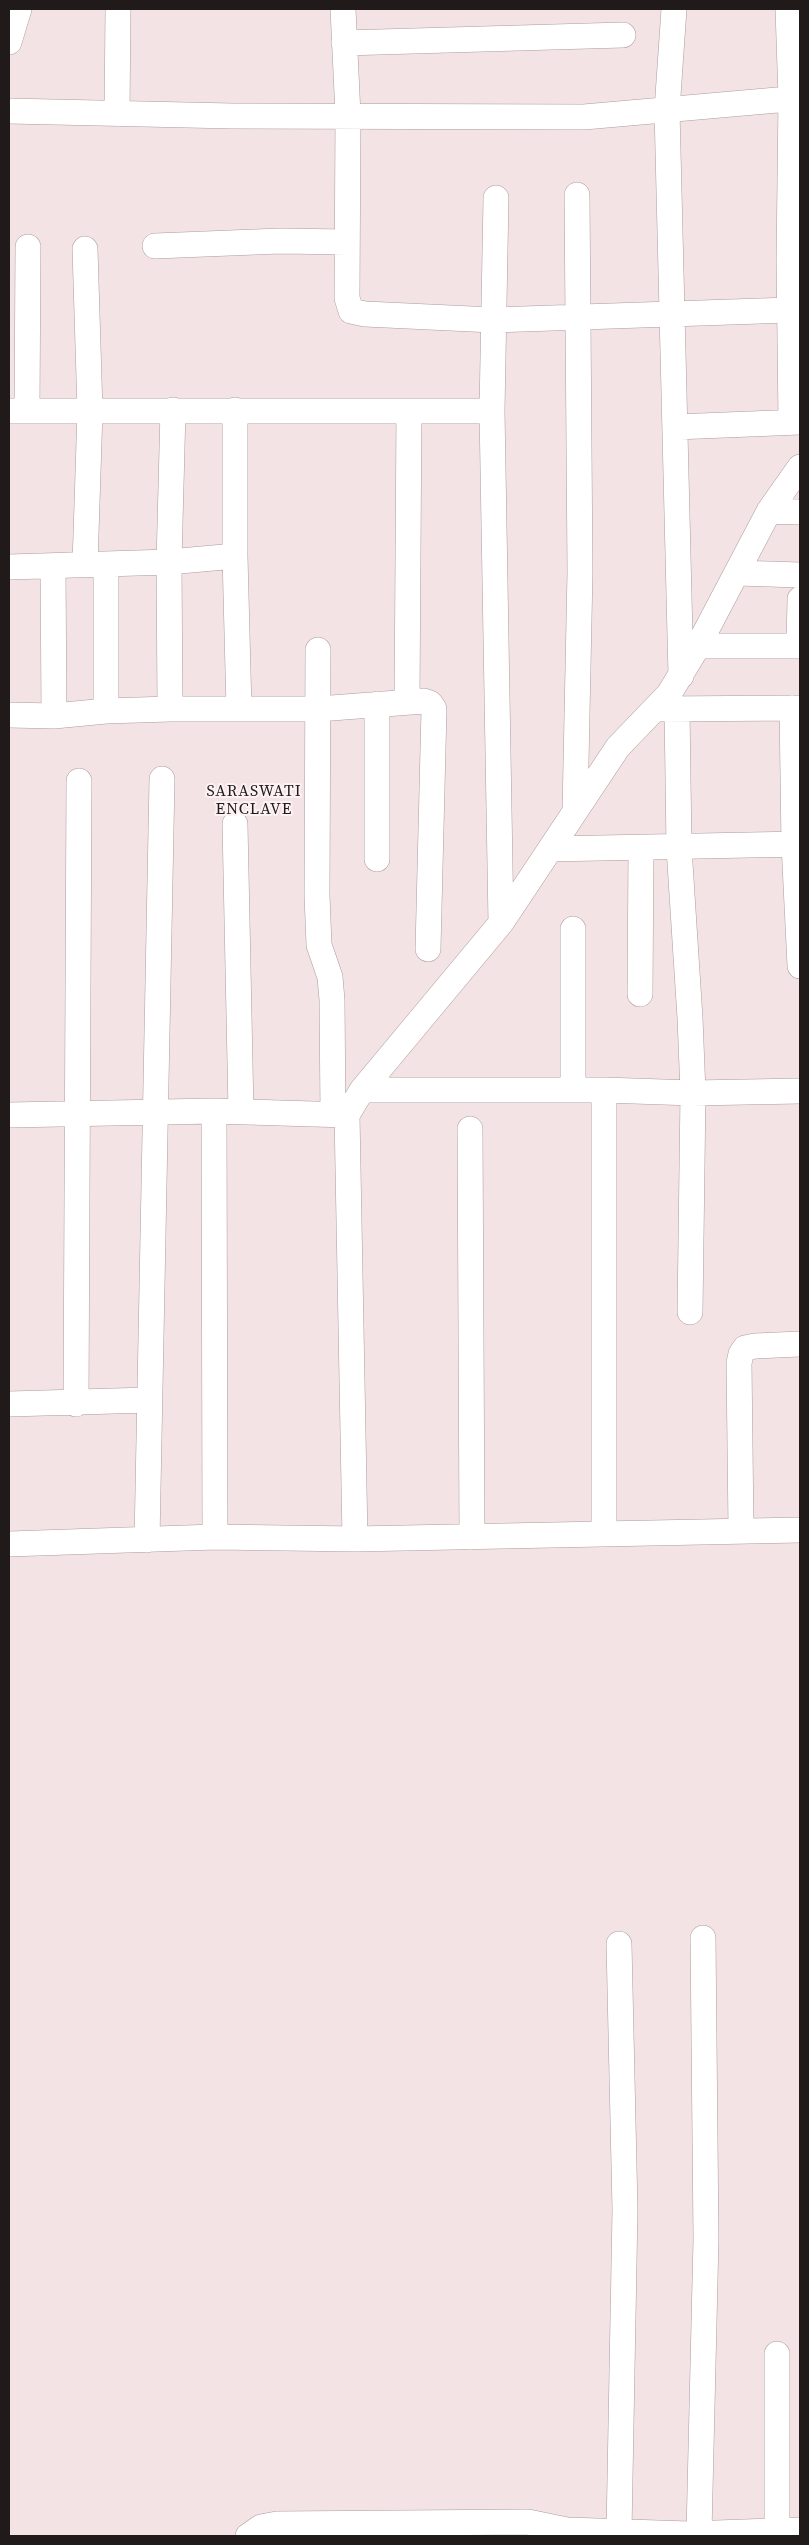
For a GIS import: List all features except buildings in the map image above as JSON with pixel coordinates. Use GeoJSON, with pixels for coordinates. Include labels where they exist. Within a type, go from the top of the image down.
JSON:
{"type":"FeatureCollection","features":[{"type":"Feature","properties":{"kind":"street"},"geometry":{"type":"LineString","coordinates":[[9,42],[18,9]]}},
{"type":"Feature","properties":{"kind":"street"},"geometry":{"type":"LineString","coordinates":[[117,114],[118,9]]}},
{"type":"Feature","properties":{"kind":"street"},"geometry":{"type":"LineString","coordinates":[[343,9],[348,115],[347,298],[351,311],[366,314],[494,320],[790,310]]}},
{"type":"Feature","properties":{"kind":"street"},"geometry":{"type":"LineString","coordinates":[[674,9],[667,110],[680,676]]}},
{"type":"Feature","properties":{"kind":"street"},"geometry":{"type":"LineString","coordinates":[[674,427],[796,422],[790,310],[796,98],[788,9]]}},
{"type":"Feature","properties":{"kind":"street"},"geometry":{"type":"LineString","coordinates":[[344,43],[623,35]]}},
{"type":"Feature","properties":{"kind":"street"},"geometry":{"type":"LineString","coordinates":[[9,111],[117,114],[584,117],[796,98]]}},
{"type":"Feature","properties":{"kind":"street"},"geometry":{"type":"LineString","coordinates":[[575,811],[580,572],[577,195]]}},
{"type":"Feature","properties":{"kind":"street"},"geometry":{"type":"LineString","coordinates":[[496,198],[492,411],[501,923]]}},
{"type":"Feature","properties":{"kind":"street"},"geometry":{"type":"LineString","coordinates":[[155,246],[280,240],[347,242]]}},
{"type":"Feature","properties":{"kind":"street"},"geometry":{"type":"LineString","coordinates":[[28,247],[18,411],[492,411]]}},
{"type":"Feature","properties":{"kind":"street"},"geometry":{"type":"LineString","coordinates":[[85,249],[95,565],[106,710]]}},
{"type":"Feature","properties":{"kind":"street"},"geometry":{"type":"LineString","coordinates":[[170,708],[169,562],[173,410]]}},
{"type":"Feature","properties":{"kind":"street"},"geometry":{"type":"LineString","coordinates":[[235,410],[235,556],[239,709]]}},
{"type":"Feature","properties":{"kind":"street"},"geometry":{"type":"LineString","coordinates":[[407,702],[409,411]]}},
{"type":"Feature","properties":{"kind":"street"},"geometry":{"type":"LineString","coordinates":[[690,1312],[693,1093],[679,848],[666,709],[670,694],[698,646],[768,511],[800,467]]}},
{"type":"Feature","properties":{"kind":"street"},"geometry":{"type":"LineString","coordinates":[[768,511],[800,512]]}},
{"type":"Feature","properties":{"kind":"street"},"geometry":{"type":"LineString","coordinates":[[9,567],[169,562],[235,556]]}},
{"type":"Feature","properties":{"kind":"street"},"geometry":{"type":"LineString","coordinates":[[53,566],[54,716]]}},
{"type":"Feature","properties":{"kind":"street"},"geometry":{"type":"LineString","coordinates":[[737,573],[800,575]]}},
{"type":"Feature","properties":{"kind":"street"},"geometry":{"type":"LineString","coordinates":[[698,646],[800,646],[800,598]]}},
{"type":"Feature","properties":{"kind":"street"},"geometry":{"type":"LineString","coordinates":[[318,650],[319,945],[330,977],[340,1115],[355,1539]]}},
{"type":"Feature","properties":{"kind":"street"},"geometry":{"type":"LineString","coordinates":[[9,715],[54,716],[106,710],[170,708],[318,708],[424,701],[430,703],[434,709],[428,949]]}},
{"type":"Feature","properties":{"kind":"street"},"geometry":{"type":"LineString","coordinates":[[377,704],[377,859]]}},
{"type":"Feature","properties":{"kind":"street"},"geometry":{"type":"LineString","coordinates":[[340,1115],[501,923],[618,747],[666,709],[796,708],[800,966]]}},
{"type":"Feature","properties":{"kind":"street"},"geometry":{"type":"LineString","coordinates":[[147,1540],[162,779]]}},
{"type":"Feature","properties":{"kind":"street"},"geometry":{"type":"LineString","coordinates":[[76,1404],[79,781]]}},
{"type":"Feature","properties":{"kind":"street"},"geometry":{"type":"LineString","coordinates":[[236,824],[241,1112]]}},
{"type":"Feature","properties":{"kind":"street"},"geometry":{"type":"LineString","coordinates":[[550,849],[641,849],[797,844]]}},
{"type":"Feature","properties":{"kind":"street"},"geometry":{"type":"LineString","coordinates":[[640,994],[641,849]]}},
{"type":"Feature","properties":{"kind":"street"},"geometry":{"type":"LineString","coordinates":[[573,929],[573,1090]]}},
{"type":"Feature","properties":{"kind":"street"},"geometry":{"type":"LineString","coordinates":[[362,1090],[604,1090],[693,1093],[800,1091]]}},
{"type":"Feature","properties":{"kind":"street"},"geometry":{"type":"LineString","coordinates":[[604,1090],[604,1534]]}},
{"type":"Feature","properties":{"kind":"street"},"geometry":{"type":"LineString","coordinates":[[9,1115],[214,1111],[340,1115]]}},
{"type":"Feature","properties":{"kind":"street"},"geometry":{"type":"LineString","coordinates":[[214,1111],[215,1537]]}},
{"type":"Feature","properties":{"kind":"street"},"geometry":{"type":"LineString","coordinates":[[470,1129],[472,1536]]}},
{"type":"Feature","properties":{"kind":"street"},"geometry":{"type":"LineString","coordinates":[[741,1529],[741,1354],[745,1348],[755,1346],[800,1344]]}},
{"type":"Feature","properties":{"kind":"street"},"geometry":{"type":"LineString","coordinates":[[9,1404],[76,1404],[149,1400]]}},
{"type":"Feature","properties":{"kind":"street"},"geometry":{"type":"LineString","coordinates":[[9,1544],[215,1537],[355,1539],[741,1529],[800,1530]]}},
{"type":"Feature","properties":{"kind":"street"},"geometry":{"type":"LineString","coordinates":[[692,2534],[706,2239],[702,1938]]}},
{"type":"Feature","properties":{"kind":"street"},"geometry":{"type":"LineString","coordinates":[[604,2533],[625,2210],[619,1944]]}},
{"type":"Feature","properties":{"kind":"street"},"geometry":{"type":"LineString","coordinates":[[248,2536],[261,2527],[277,2524],[528,2522],[567,2530],[604,2533],[692,2534],[789,2531],[777,2354]]}},
{"type":"Feature","properties":{"kind":"district","name":"SARASWATI ENCLAVE"},"geometry":{"type":"Point","coordinates":[254,801]}}]}
